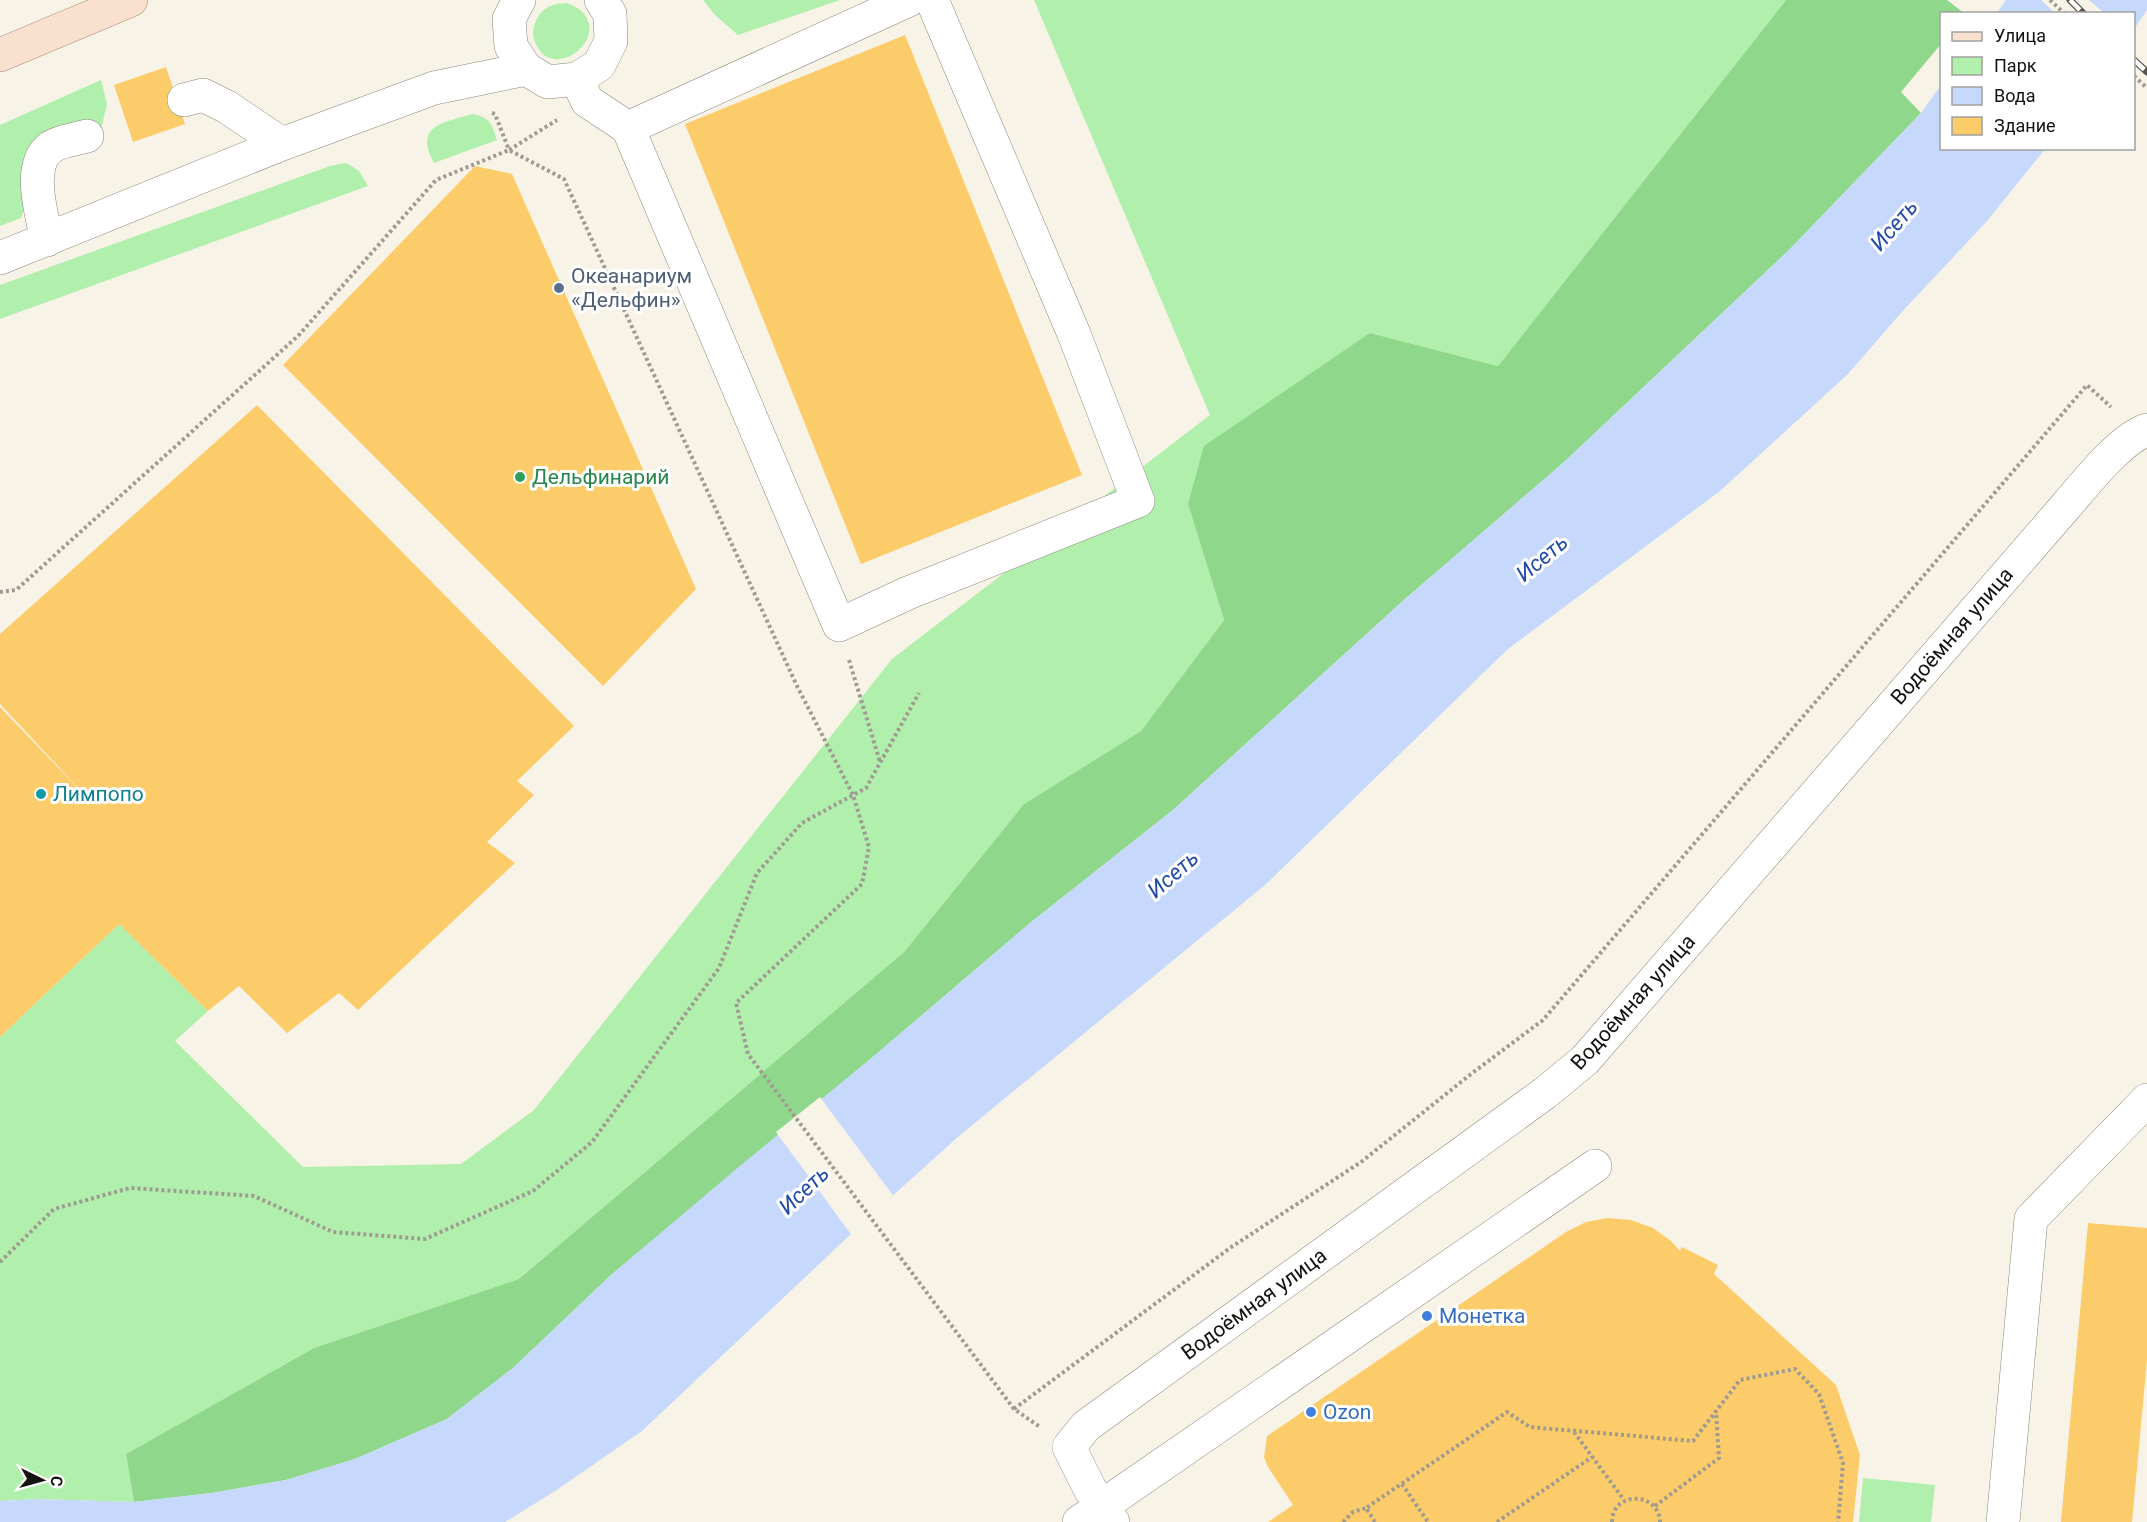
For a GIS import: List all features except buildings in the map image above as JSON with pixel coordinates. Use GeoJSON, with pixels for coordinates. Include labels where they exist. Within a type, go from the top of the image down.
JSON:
{"type":"FeatureCollection","features":[{"type":"Feature","properties":{"kind":"main road"},"geometry":{"type":"LineString","coordinates":[[0,55],[131,0]]}},
{"type":"Feature","properties":{"kind":"street"},"geometry":{"type":"LineString","coordinates":[[519,0],[509,19],[511,46],[526,69],[549,82],[577,79],[599,65],[611,41],[610,14],[601,0]]}},
{"type":"Feature","properties":{"kind":"street"},"geometry":{"type":"LineString","coordinates":[[628,128],[909,0]]}},
{"type":"Feature","properties":{"kind":"street"},"geometry":{"type":"LineString","coordinates":[[577,79],[587,101],[628,128],[839,625],[908,593],[1138,501],[1074,334],[932,0]]}},
{"type":"Feature","properties":{"kind":"street"},"geometry":{"type":"LineString","coordinates":[[0,258],[282,144],[434,88],[526,69]]}},
{"type":"Feature","properties":{"kind":"street"},"geometry":{"type":"LineString","coordinates":[[184,100],[203,94],[227,107],[282,144]]}},
{"type":"Feature","properties":{"kind":"street"},"geometry":{"type":"LineString","coordinates":[[47,240],[37,190],[40,161],[51,147],[87,136]]}},
{"type":"Feature","properties":{"kind":"street","name":"Водоёмная улица"},"geometry":{"type":"LineString","coordinates":[[1069,1447],[1086,1426],[1536,1100],[1585,1060],[2101,466],[2142,431]]}},
{"type":"Feature","properties":{"kind":"street"},"geometry":{"type":"LineString","coordinates":[[2003,1522],[2031,1219],[2147,1100]]}},
{"type":"Feature","properties":{"kind":"street"},"geometry":{"type":"LineString","coordinates":[[1069,1447],[1090,1489],[1098,1517],[1595,1166]]}},
{"type":"Feature","properties":{"kind":"path"},"geometry":{"type":"LineString","coordinates":[[2050,0],[2063,12]]}},
{"type":"Feature","properties":{"kind":"path"},"geometry":{"type":"LineString","coordinates":[[2135,78],[2147,88]]}},
{"type":"Feature","properties":{"kind":"path"},"geometry":{"type":"LineString","coordinates":[[0,592],[16,590],[298,336],[436,180],[509,150],[564,179],[797,686],[853,795],[869,847],[862,884],[736,1003],[748,1054],[1014,1409],[1069,1447]]}},
{"type":"Feature","properties":{"kind":"path"},"geometry":{"type":"LineString","coordinates":[[1014,1409],[1230,1248],[1361,1162],[1543,1020],[2087,385],[2142,431]]}},
{"type":"Feature","properties":{"kind":"path"},"geometry":{"type":"LineString","coordinates":[[839,625],[880,763]]}},
{"type":"Feature","properties":{"kind":"path"},"geometry":{"type":"LineString","coordinates":[[0,1262],[54,1209],[130,1188],[254,1196],[333,1232],[425,1239],[533,1191],[592,1142],[719,968],[757,873],[802,823],[866,788],[920,693]]}},
{"type":"Feature","properties":{"kind":"path"},"geometry":{"type":"LineString","coordinates":[[1343,1522],[1353,1512],[1366,1508],[1507,1412],[1530,1427],[1693,1442],[1740,1380],[1795,1369],[1819,1394],[1844,1463],[1838,1522]]}},
{"type":"Feature","properties":{"kind":"path"},"geometry":{"type":"LineString","coordinates":[[1654,1506],[1719,1458],[1716,1411]]}},
{"type":"Feature","properties":{"kind":"path"},"geometry":{"type":"LineString","coordinates":[[1574,1431],[1624,1500]]}},
{"type":"Feature","properties":{"kind":"path"},"geometry":{"type":"LineString","coordinates":[[1497,1522],[1593,1457]]}},
{"type":"Feature","properties":{"kind":"path"},"geometry":{"type":"LineString","coordinates":[[1402,1484],[1428,1522]]}},
{"type":"Feature","properties":{"kind":"path"},"geometry":{"type":"LineString","coordinates":[[1611,1522],[1616,1508],[1624,1500],[1635,1497],[1646,1500],[1654,1506],[1660,1516],[1660,1522]]}},
{"type":"Feature","properties":{"kind":"path"},"geometry":{"type":"LineString","coordinates":[[1366,1508],[1375,1522]]}},
{"type":"Feature","properties":{"kind":"green space"},"geometry":{"type":"Polygon","coordinates":[[[703,0],[840,0],[738,35],[715,15],[703,0]]]}},
{"type":"Feature","properties":{"kind":"green space"},"geometry":{"type":"Polygon","coordinates":[[[1034,0],[1786,0],[1498,366],[1370,333],[1188,504],[1224,620],[1141,731],[1024,804],[904,952],[519,1279],[314,1348],[126,1454],[134,1502],[38,1499],[0,1501],[0,1037],[119,924],[208,1011],[175,1041],[303,1167],[461,1164],[534,1110],[892,659],[1210,415],[1034,0]]]}},
{"type":"Feature","properties":{"kind":"green space"},"geometry":{"type":"Polygon","coordinates":[[[1786,0],[1947,0],[1963,12],[1940,12],[1940,45],[1901,92],[1921,113],[1789,250],[1563,463],[1405,599],[1173,810],[1030,923],[611,1275],[513,1368],[447,1419],[355,1459],[286,1480],[212,1493],[134,1502],[126,1454],[314,1348],[519,1279],[904,952],[1024,804],[1141,731],[1224,620],[1188,504],[1204,446],[1370,333],[1498,366],[1786,0]]]}},
{"type":"Feature","properties":{"kind":"green space"},"geometry":{"type":"Polygon","coordinates":[[[567,3],[579,9],[588,20],[589,32],[585,43],[576,52],[565,58],[554,59],[543,54],[535,42],[534,25],[543,10],[556,4],[567,3]]]}},
{"type":"Feature","properties":{"kind":"green space"},"geometry":{"type":"Polygon","coordinates":[[[101,80],[107,104],[101,129],[72,127],[29,194],[21,218],[0,226],[0,125],[101,80]]]}},
{"type":"Feature","properties":{"kind":"green space"},"geometry":{"type":"Polygon","coordinates":[[[472,114],[487,119],[497,140],[434,163],[428,150],[429,133],[442,123],[472,114]]]}},
{"type":"Feature","properties":{"kind":"green space"},"geometry":{"type":"Polygon","coordinates":[[[346,163],[359,171],[368,186],[0,319],[0,285],[330,166],[346,163]]]}},
{"type":"Feature","properties":{"kind":"green space"},"geometry":{"type":"Polygon","coordinates":[[[1863,1478],[1935,1485],[1931,1522],[1859,1522],[1863,1478]]]}},
{"type":"Feature","properties":{"kind":"water"},"geometry":{"type":"Polygon","coordinates":[[[2006,0],[2147,0],[2147,10],[2135,28],[2135,12],[1997,12],[2006,0]]]}},
{"type":"Feature","properties":{"kind":"water","name":"Исеть"},"geometry":{"type":"Polygon","coordinates":[[[1940,86],[1940,150],[2044,150],[1987,221],[1900,314],[1848,374],[1720,491],[1508,649],[1265,885],[959,1136],[868,1218],[642,1431],[555,1491],[505,1522],[0,1522],[0,1501],[38,1499],[134,1502],[212,1493],[286,1480],[355,1459],[447,1419],[513,1368],[611,1275],[741,1165],[874,1056],[1030,923],[1173,810],[1405,599],[1563,463],[1789,250],[1921,113],[1940,86]]]}},
{"type":"Feature","properties":{"kind":"pier"},"geometry":{"type":"Polygon","coordinates":[[[2041,0],[2089,0],[2103,12],[2054,12],[2041,0]]]}},
{"type":"Feature","properties":{"kind":"pier"},"geometry":{"type":"Polygon","coordinates":[[[820,1097],[895,1198],[853,1237],[776,1132],[820,1097]]]}},
{"type":"Feature","properties":{"kind":"railway"},"geometry":{"type":"LineString","coordinates":[[2070,0],[2082,12]]}},
{"type":"Feature","properties":{"kind":"railway"},"geometry":{"type":"LineString","coordinates":[[2135,61],[2147,72]]}},
{"type":"Feature","properties":{"kind":"place","name":"Океанариум «Дельфин»"},"geometry":{"type":"Point","coordinates":[559,288]}},
{"type":"Feature","properties":{"kind":"place","name":"Дельфинарий"},"geometry":{"type":"Point","coordinates":[520,477]}},
{"type":"Feature","properties":{"kind":"place","name":"Лимпопо"},"geometry":{"type":"Point","coordinates":[41,794]}},
{"type":"Feature","properties":{"kind":"place","name":"Монетка"},"geometry":{"type":"Point","coordinates":[1427,1316]}},
{"type":"Feature","properties":{"kind":"place","name":"Ozon"},"geometry":{"type":"Point","coordinates":[1311,1412]}}]}
